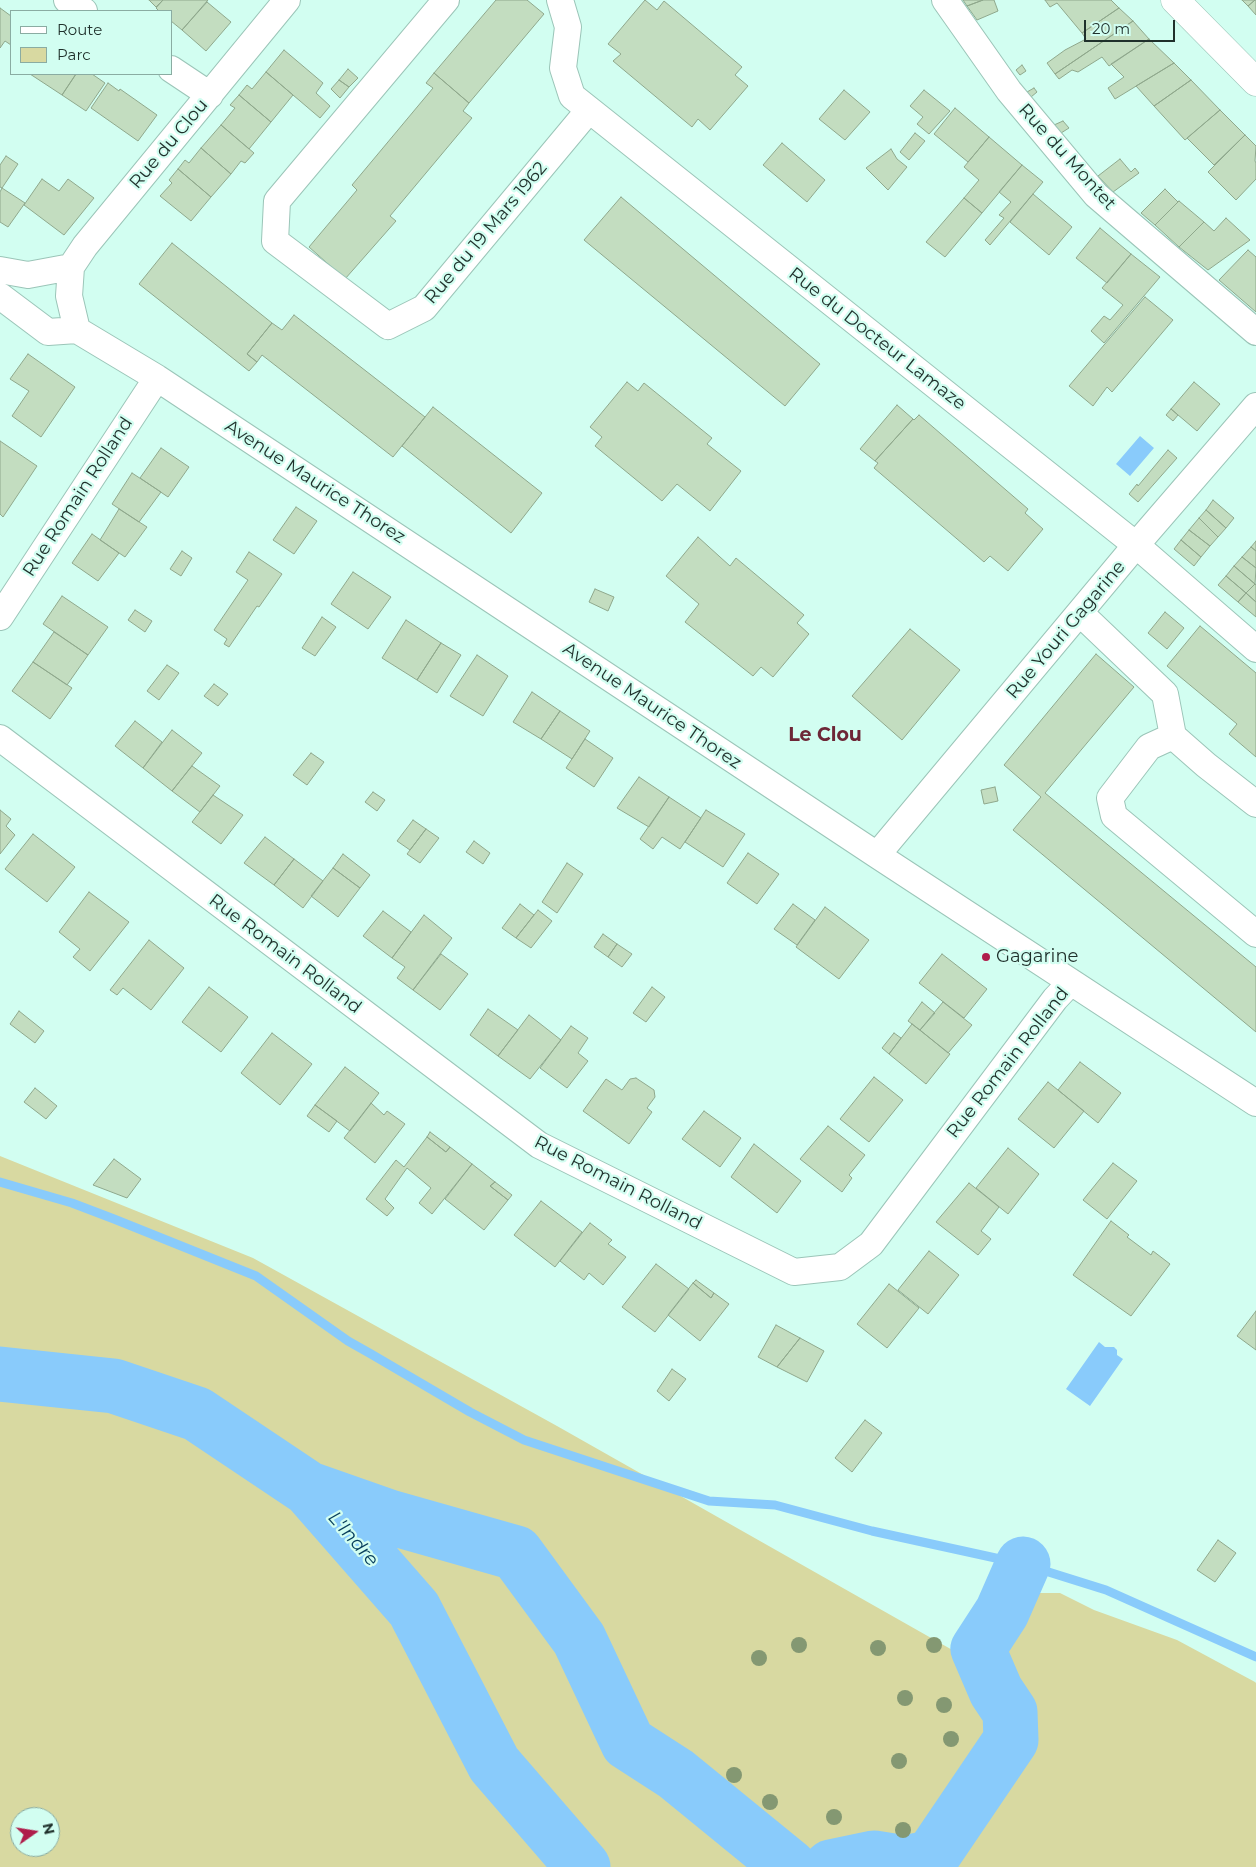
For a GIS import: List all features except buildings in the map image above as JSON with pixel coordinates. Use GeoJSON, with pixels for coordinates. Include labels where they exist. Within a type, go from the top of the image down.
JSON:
{"type":"FeatureCollection","features":[{"type":"Feature","properties":{"kind":"main road"},"geometry":{"type":"LineString","coordinates":[[1174,0],[1256,82]]}},
{"type":"Feature","properties":{"kind":"street"},"geometry":{"type":"LineString","coordinates":[[68,0],[83,10]]}},
{"type":"Feature","properties":{"kind":"street","name":"Rue du Clou"},"geometry":{"type":"LineString","coordinates":[[76,330],[69,296],[71,267],[85,246],[287,0]]}},
{"type":"Feature","properties":{"kind":"street","name":"Rue du 19 Mars 1962"},"geometry":{"type":"LineString","coordinates":[[446,0],[277,201],[275,240],[388,326],[424,308],[589,110]]}},
{"type":"Feature","properties":{"kind":"street","name":"Rue du Docteur Lamaze"},"geometry":{"type":"LineString","coordinates":[[560,0],[568,27],[563,68],[572,96],[1136,545],[1256,649]]}},
{"type":"Feature","properties":{"kind":"street","name":"Rue du Montet"},"geometry":{"type":"LineString","coordinates":[[945,0],[1009,90],[1096,195],[1256,332]]}},
{"type":"Feature","properties":{"kind":"street"},"geometry":{"type":"LineString","coordinates":[[172,70],[210,95]]}},
{"type":"Feature","properties":{"kind":"street"},"geometry":{"type":"LineString","coordinates":[[0,270],[28,275],[71,267]]}},
{"type":"Feature","properties":{"kind":"street"},"geometry":{"type":"LineString","coordinates":[[0,296],[48,332],[76,330]]}},
{"type":"Feature","properties":{"kind":"street","name":"Avenue Maurice Thorez"},"geometry":{"type":"LineString","coordinates":[[76,330],[157,378],[877,855],[1256,1102]]}},
{"type":"Feature","properties":{"kind":"street","name":"Rue Romain Rolland"},"geometry":{"type":"LineString","coordinates":[[0,618],[157,378]]}},
{"type":"Feature","properties":{"kind":"street","name":"Rue Youri Gagarine"},"geometry":{"type":"LineString","coordinates":[[877,855],[1136,545],[1256,406]]}},
{"type":"Feature","properties":{"kind":"street"},"geometry":{"type":"LineString","coordinates":[[1080,613],[1165,694],[1173,736],[1206,765],[1256,804]]}},
{"type":"Feature","properties":{"kind":"street"},"geometry":{"type":"LineString","coordinates":[[1173,736],[1149,747],[1110,798],[1114,816],[1256,934]]}},
{"type":"Feature","properties":{"kind":"street","name":"Rue Romain Rolland"},"geometry":{"type":"LineString","coordinates":[[0,738],[539,1145],[794,1272],[840,1267],[871,1244],[1055,999],[1071,982]]}},
{"type":"Feature","properties":{"kind":"green space"},"geometry":{"type":"Polygon","coordinates":[[[0,1156],[253,1258],[557,1426],[1000,1677],[994,1651],[1006,1619],[1024,1593],[1060,1593],[1094,1610],[1177,1640],[1255,1682],[1256,1867],[0,1867],[0,1156]]]}},
{"type":"Feature","properties":{"kind":"water"},"geometry":{"type":"Polygon","coordinates":[[[1140,436],[1154,448],[1130,476],[1116,464],[1140,436]]]}},
{"type":"Feature","properties":{"kind":"water"},"geometry":{"type":"Polygon","coordinates":[[[1099,1342],[1105,1347],[1114,1347],[1117,1350],[1117,1355],[1123,1359],[1090,1406],[1066,1389],[1099,1342]]]}},
{"type":"Feature","properties":{"kind":"waterway"},"geometry":{"type":"LineString","coordinates":[[0,1182],[72,1203],[256,1276],[348,1341],[470,1412],[524,1440],[709,1501],[775,1505],[872,1531],[1023,1564],[1106,1590],[1256,1657]]}},
{"type":"Feature","properties":{"kind":"waterway","name":"L'Indre"},"geometry":{"type":"LineString","coordinates":[[0,1374],[114,1386],[197,1414],[309,1489],[414,1609],[494,1764],[583,1867]]}},
{"type":"Feature","properties":{"kind":"waterway"},"geometry":{"type":"LineString","coordinates":[[312,1490],[389,1517],[516,1553],[579,1639],[628,1743],[676,1774],[790,1867]]}},
{"type":"Feature","properties":{"kind":"waterway"},"geometry":{"type":"LineString","coordinates":[[925,1867],[1011,1740],[1010,1712],[996,1691],[978,1649],[1002,1612],[1023,1564]]}},
{"type":"Feature","properties":{"kind":"waterway"},"geometry":{"type":"LineString","coordinates":[[831,1867],[874,1858],[905,1863],[932,1857]]}},
{"type":"Feature","properties":{"kind":"place","name":"Gagarine"},"geometry":{"type":"Point","coordinates":[986,957]}},
{"type":"Feature","properties":{"kind":"district","name":"Le Clou"},"geometry":{"type":"Point","coordinates":[825,735]}}]}
